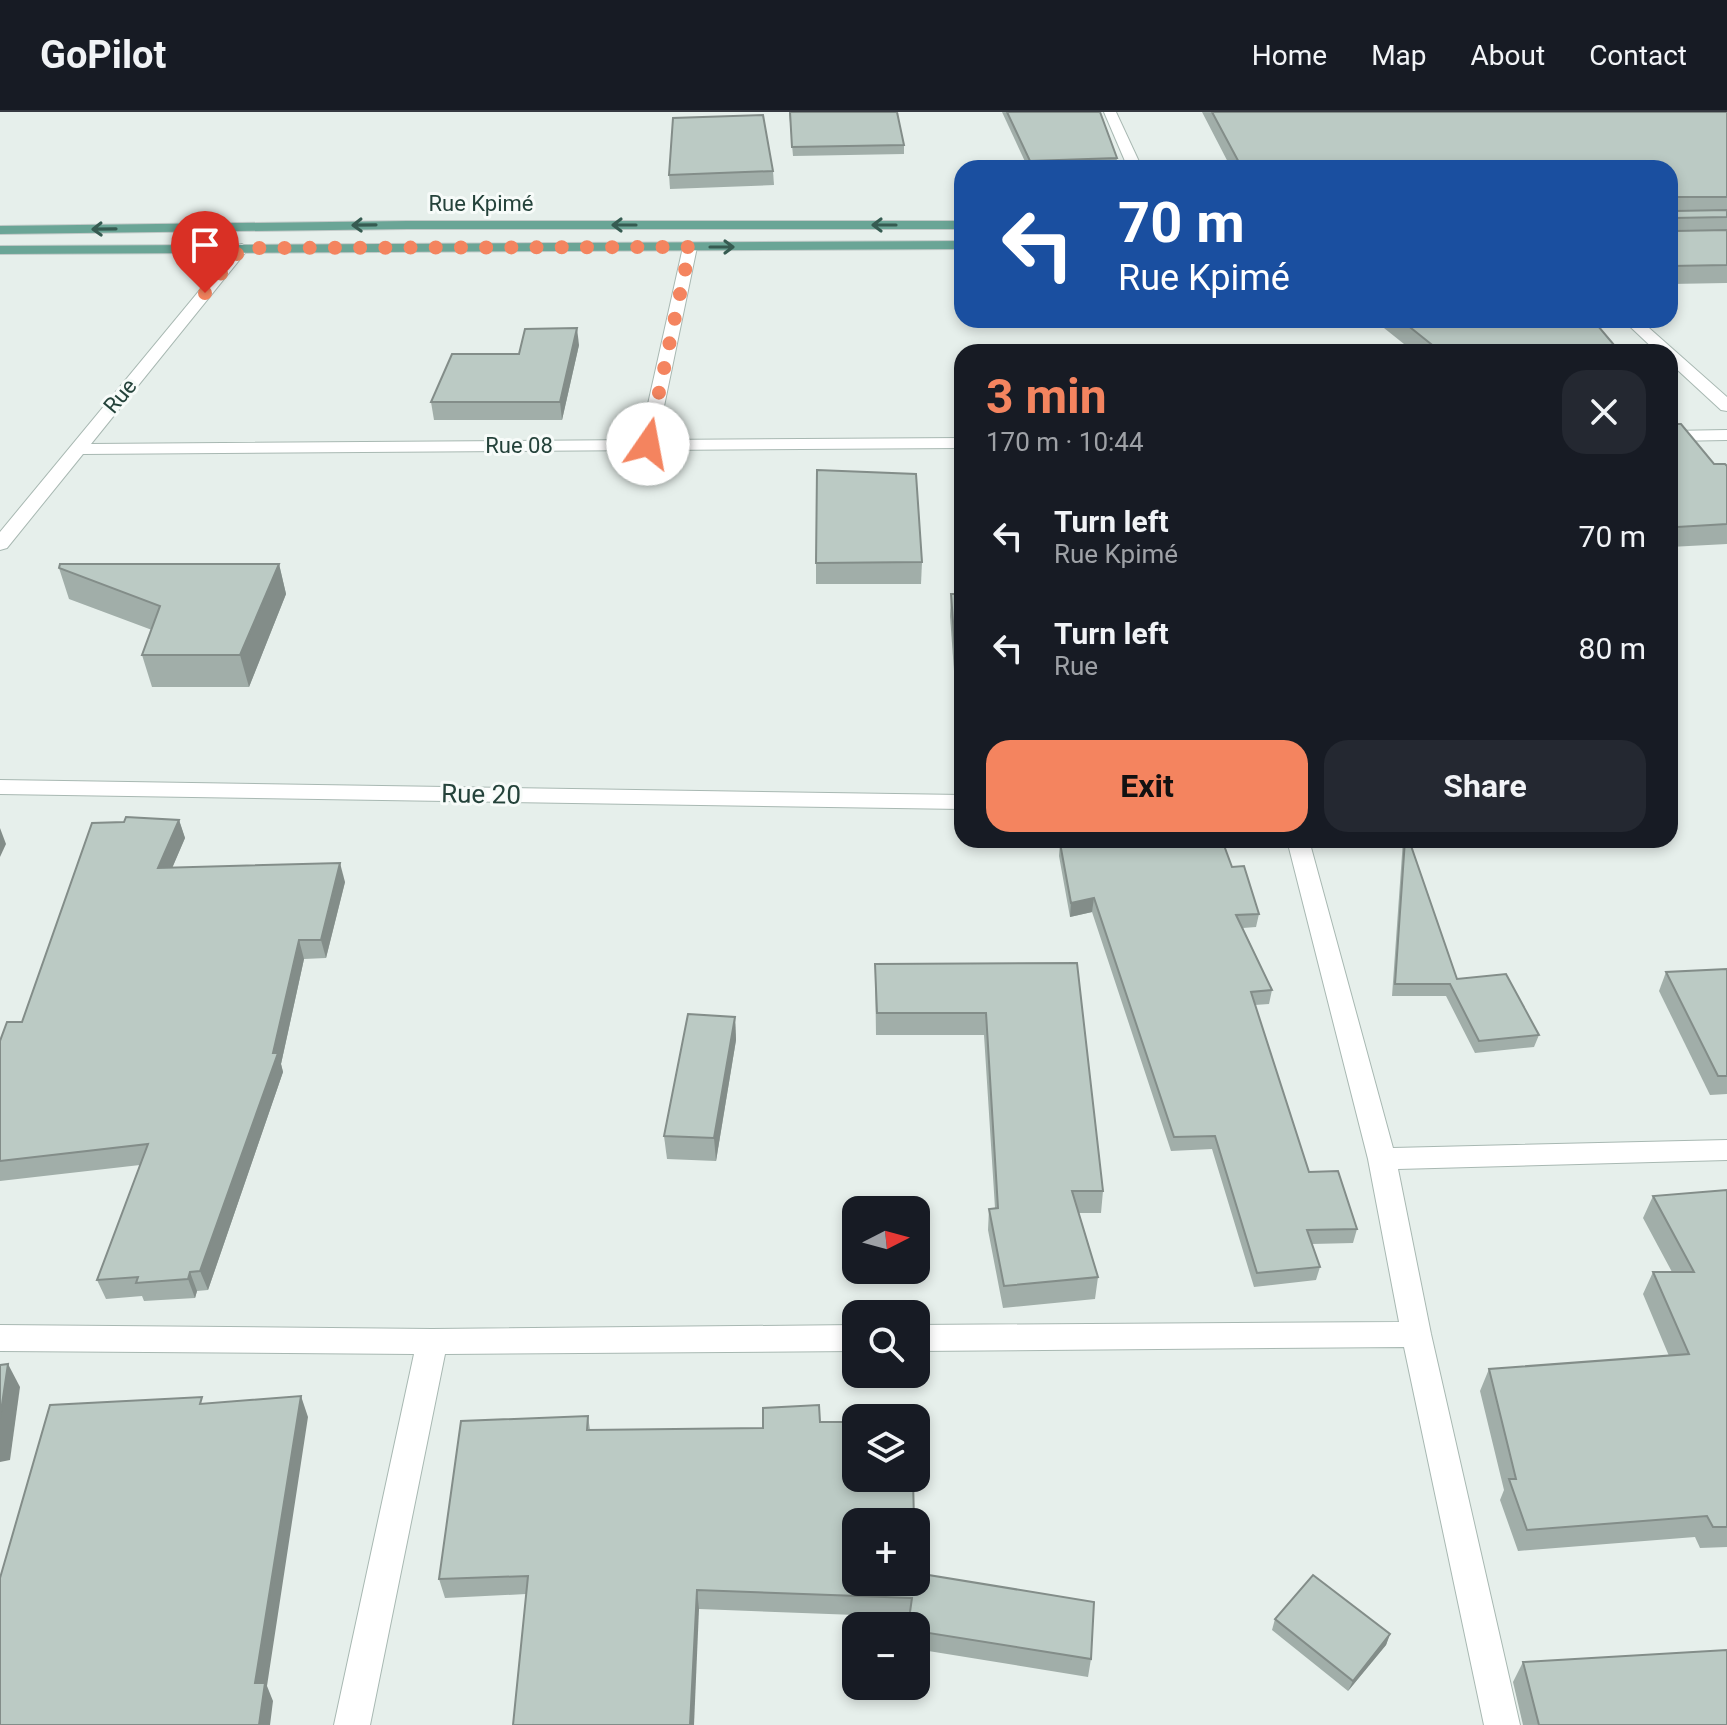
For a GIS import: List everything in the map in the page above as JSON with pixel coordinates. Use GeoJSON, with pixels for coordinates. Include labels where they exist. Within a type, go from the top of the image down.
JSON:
{"type":"FeatureCollection","features":[{"type":"Feature","properties":{"kind":"main road","name":"Rue Kpimé"},"geometry":{"type":"LineString","coordinates":[[0,230],[439,225],[954,225]]}},
{"type":"Feature","properties":{"kind":"main road","name":"Rue Kpimé"},"geometry":{"type":"LineString","coordinates":[[0,250],[954,245]]}},
{"type":"Feature","properties":{"kind":"street"},"geometry":{"type":"LineString","coordinates":[[1110,112],[1131,160]]}},
{"type":"Feature","properties":{"kind":"street"},"geometry":{"type":"LineString","coordinates":[[648,444],[690,247]]}},
{"type":"Feature","properties":{"kind":"street","name":"Rue"},"geometry":{"type":"LineString","coordinates":[[0,544],[242,248]]}},
{"type":"Feature","properties":{"kind":"street"},"geometry":{"type":"LineString","coordinates":[[1640,328],[1657,344]]}},
{"type":"Feature","properties":{"kind":"street"},"geometry":{"type":"LineString","coordinates":[[1678,363],[1727,406]]}},
{"type":"Feature","properties":{"kind":"street"},"geometry":{"type":"LineString","coordinates":[[1678,436],[1727,435]]}},
{"type":"Feature","properties":{"kind":"street","name":"Rue 08"},"geometry":{"type":"LineString","coordinates":[[76,449],[954,443]]}},
{"type":"Feature","properties":{"kind":"street","name":"Rue 20"},"geometry":{"type":"LineString","coordinates":[[0,787],[954,802]]}},
{"type":"Feature","properties":{"kind":"street"},"geometry":{"type":"LineString","coordinates":[[1300,848],[1382,1159],[1416,1334],[1502,1725]]}},
{"type":"Feature","properties":{"kind":"street"},"geometry":{"type":"LineString","coordinates":[[1382,1159],[1727,1150]]}},
{"type":"Feature","properties":{"kind":"street"},"geometry":{"type":"LineString","coordinates":[[930,1338],[1416,1334]]}},
{"type":"Feature","properties":{"kind":"street"},"geometry":{"type":"LineString","coordinates":[[0,1338],[432,1342],[842,1338]]}},
{"type":"Feature","properties":{"kind":"street"},"geometry":{"type":"LineString","coordinates":[[352,1725],[432,1342]]}},
{"type":"Feature","properties":{"kind":"building"},"geometry":{"type":"Polygon","coordinates":[[[790,112],[897,112],[904,145],[792,147],[790,112]]]}},
{"type":"Feature","properties":{"kind":"building"},"geometry":{"type":"Polygon","coordinates":[[[1007,112],[1100,112],[1117,158],[1059,160],[1030,160],[1007,112]]]}},
{"type":"Feature","properties":{"kind":"building"},"geometry":{"type":"Polygon","coordinates":[[[1212,112],[1727,112],[1727,197],[1678,197],[1678,160],[1238,160],[1212,112]]]}},
{"type":"Feature","properties":{"kind":"building"},"geometry":{"type":"Polygon","coordinates":[[[763,115],[773,171],[669,175],[673,118],[763,115]]]}},
{"type":"Feature","properties":{"kind":"building"},"geometry":{"type":"Polygon","coordinates":[[[1727,210],[1727,217],[1678,218],[1678,211],[1727,210]]]}},
{"type":"Feature","properties":{"kind":"building"},"geometry":{"type":"Polygon","coordinates":[[[1727,230],[1727,265],[1678,266],[1678,231],[1727,230]]]}},
{"type":"Feature","properties":{"kind":"building"},"geometry":{"type":"Polygon","coordinates":[[[577,328],[560,402],[431,402],[452,354],[519,354],[525,329],[577,328]]]}},
{"type":"Feature","properties":{"kind":"building"},"geometry":{"type":"Polygon","coordinates":[[[1411,328],[1600,328],[1613,344],[1431,344],[1411,328]]]}},
{"type":"Feature","properties":{"kind":"building"},"geometry":{"type":"Polygon","coordinates":[[[1678,424],[1714,464],[1727,466],[1727,524],[1678,527],[1678,424]]]}},
{"type":"Feature","properties":{"kind":"building"},"geometry":{"type":"Polygon","coordinates":[[[817,470],[916,474],[922,562],[816,563],[817,470]]]}},
{"type":"Feature","properties":{"kind":"building"},"geometry":{"type":"Polygon","coordinates":[[[60,564],[279,564],[240,655],[142,655],[160,606],[59,568],[60,564]]]}},
{"type":"Feature","properties":{"kind":"building"},"geometry":{"type":"Polygon","coordinates":[[[951,594],[954,594],[954,635],[951,594]]]}},
{"type":"Feature","properties":{"kind":"building"},"geometry":{"type":"Polygon","coordinates":[[[126,817],[179,820],[158,868],[340,863],[321,940],[299,940],[273,1053],[278,1053],[200,1271],[190,1272],[188,1279],[136,1283],[138,1277],[97,1280],[148,1144],[0,1161],[0,1041],[7,1022],[22,1022],[92,823],[124,822],[126,817]]]}},
{"type":"Feature","properties":{"kind":"building"},"geometry":{"type":"Polygon","coordinates":[[[1061,848],[1225,848],[1232,867],[1244,866],[1259,914],[1236,915],[1272,990],[1251,992],[1309,1172],[1338,1171],[1357,1229],[1307,1230],[1320,1267],[1257,1273],[1215,1136],[1174,1137],[1094,898],[1071,903],[1061,848]]]}},
{"type":"Feature","properties":{"kind":"building"},"geometry":{"type":"Polygon","coordinates":[[[1404,848],[1412,848],[1457,979],[1506,974],[1539,1035],[1479,1041],[1450,984],[1395,984],[1404,848]]]}},
{"type":"Feature","properties":{"kind":"building"},"geometry":{"type":"Polygon","coordinates":[[[1077,963],[1103,1191],[1072,1191],[1098,1277],[1004,1286],[989,1209],[998,1208],[986,1013],[877,1013],[875,964],[1077,963]]]}},
{"type":"Feature","properties":{"kind":"building"},"geometry":{"type":"Polygon","coordinates":[[[1727,969],[1727,1076],[1718,1076],[1666,972],[1727,969]]]}},
{"type":"Feature","properties":{"kind":"building"},"geometry":{"type":"Polygon","coordinates":[[[688,1014],[735,1017],[714,1138],[664,1136],[688,1014]]]}},
{"type":"Feature","properties":{"kind":"building"},"geometry":{"type":"Polygon","coordinates":[[[1727,1190],[1727,1527],[1713,1527],[1707,1516],[1527,1530],[1509,1479],[1516,1479],[1489,1369],[1689,1354],[1653,1272],[1694,1272],[1653,1196],[1727,1190]]]}},
{"type":"Feature","properties":{"kind":"building"},"geometry":{"type":"Polygon","coordinates":[[[8,1364],[0,1418],[0,1365],[8,1364]]]}},
{"type":"Feature","properties":{"kind":"building"},"geometry":{"type":"Polygon","coordinates":[[[301,1396],[255,1683],[265,1683],[259,1725],[0,1725],[0,1578],[50,1405],[202,1397],[200,1404],[301,1396]]]}},
{"type":"Feature","properties":{"kind":"building"},"geometry":{"type":"Polygon","coordinates":[[[819,1405],[820,1422],[842,1422],[842,1492],[913,1492],[914,1508],[842,1508],[842,1595],[697,1590],[690,1725],[513,1725],[528,1576],[439,1579],[461,1421],[588,1416],[587,1430],[763,1428],[763,1408],[819,1405]]]}},
{"type":"Feature","properties":{"kind":"building"},"geometry":{"type":"Polygon","coordinates":[[[930,1575],[1094,1602],[1091,1659],[930,1633],[930,1612],[910,1612],[912,1598],[858,1596],[930,1596],[930,1575]]]}},
{"type":"Feature","properties":{"kind":"building"},"geometry":{"type":"Polygon","coordinates":[[[1313,1575],[1390,1634],[1353,1681],[1275,1619],[1313,1575]]]}},
{"type":"Feature","properties":{"kind":"building"},"geometry":{"type":"Polygon","coordinates":[[[1727,1650],[1727,1725],[1539,1725],[1523,1662],[1727,1650]]]}},
{"type":"Feature","properties":{"kind":"route"},"geometry":{"type":"LineString","coordinates":[[205,293],[242,248],[690,247],[648,444]]}}]}
